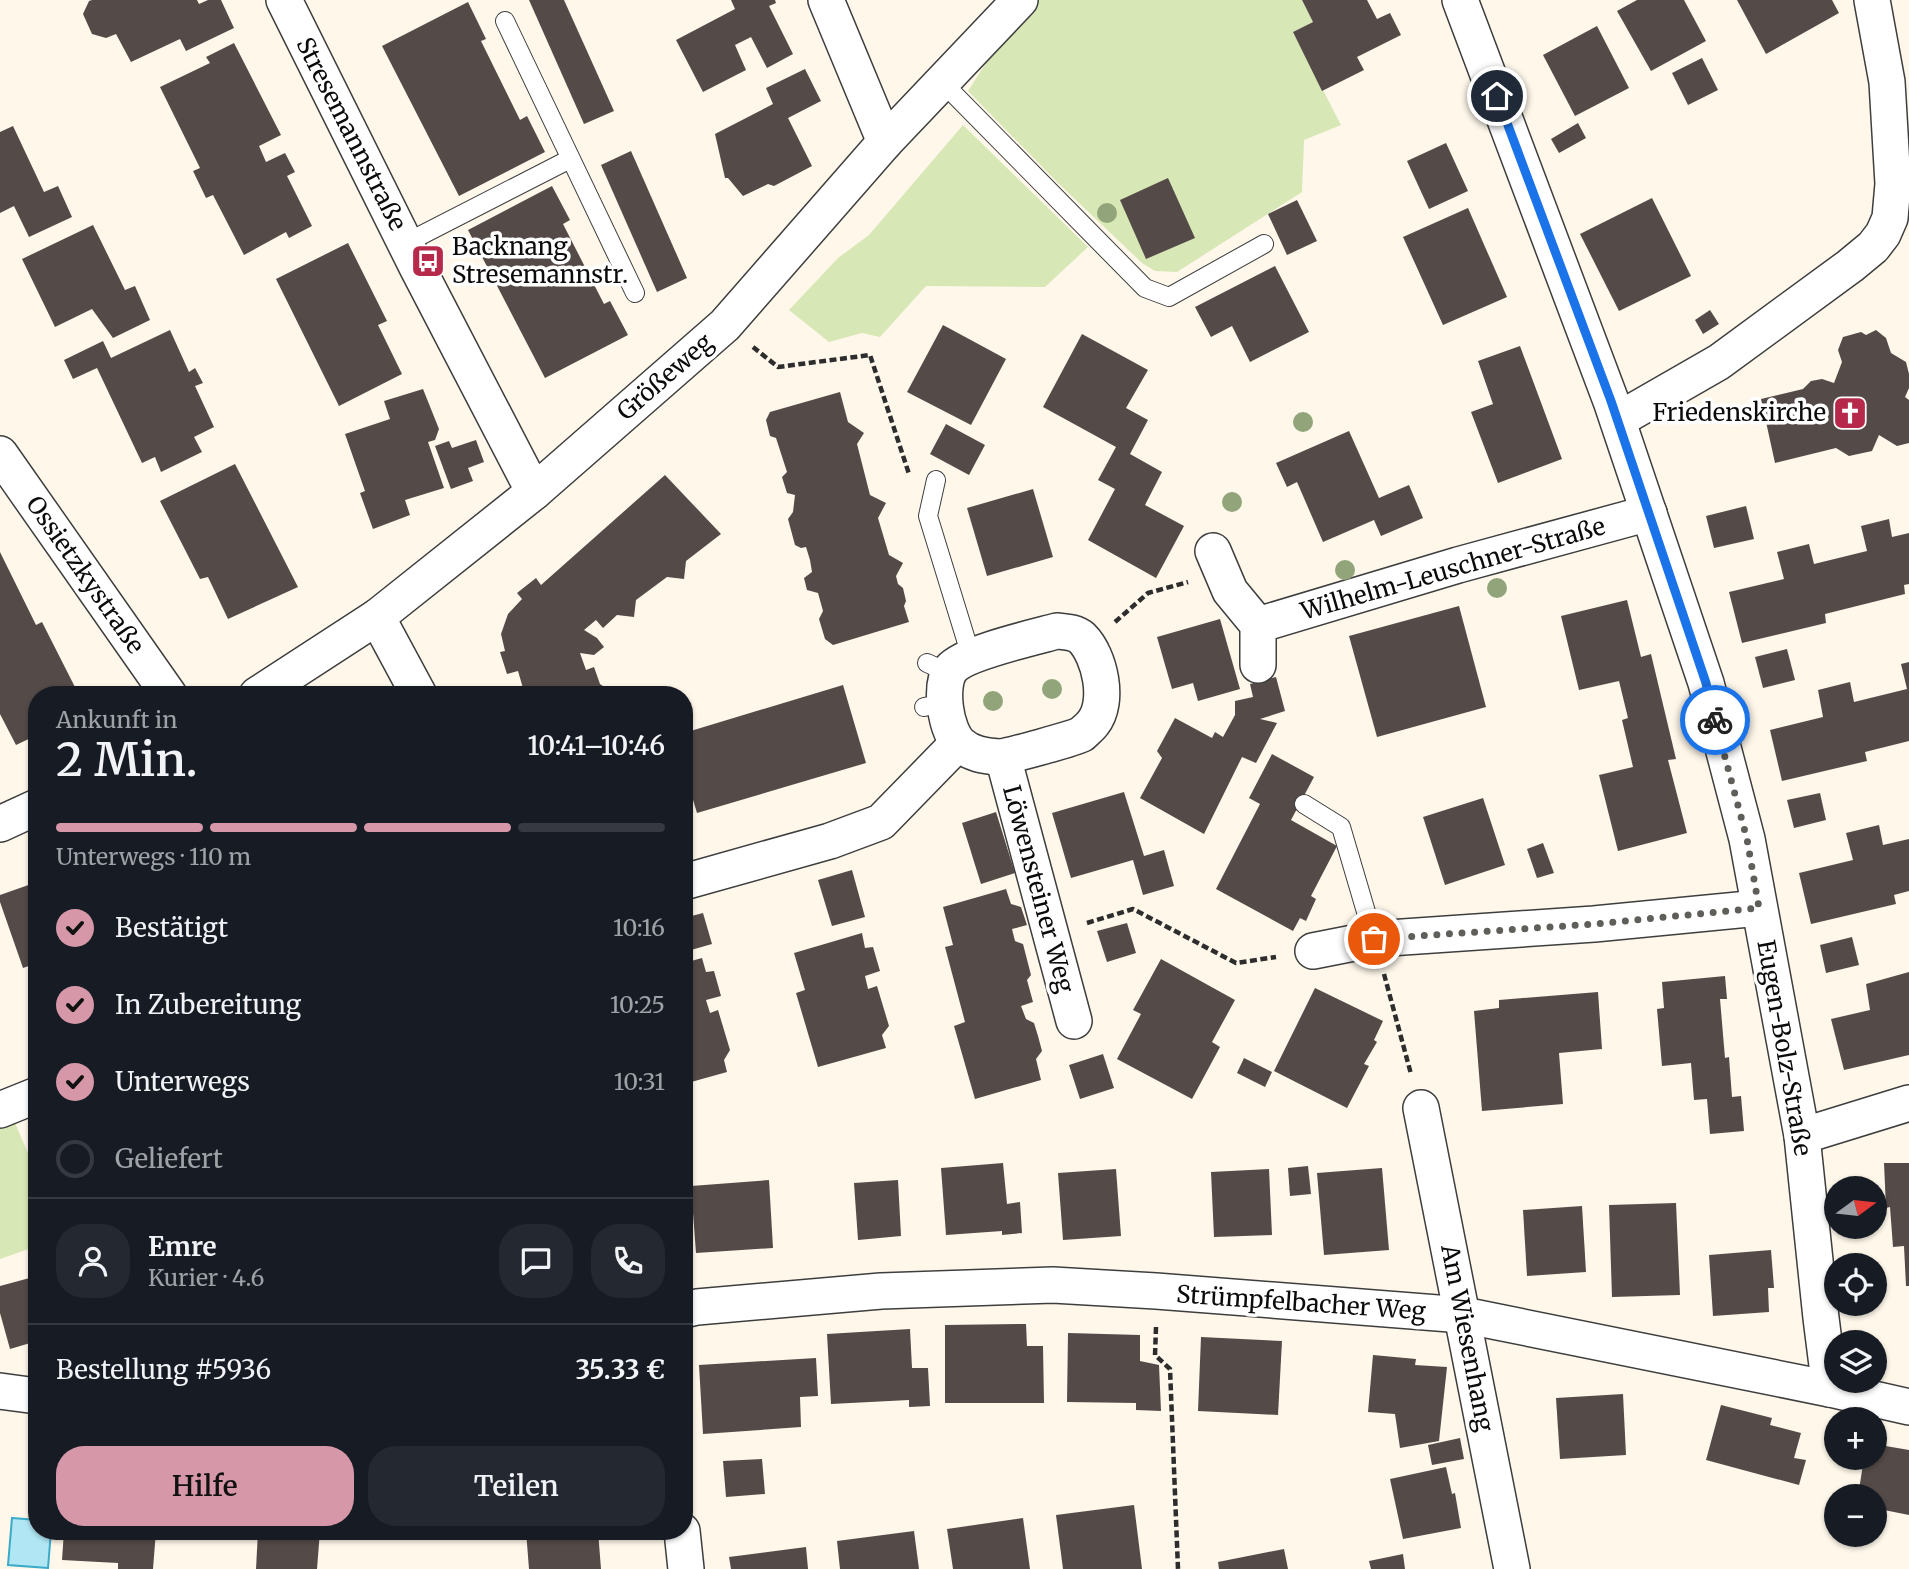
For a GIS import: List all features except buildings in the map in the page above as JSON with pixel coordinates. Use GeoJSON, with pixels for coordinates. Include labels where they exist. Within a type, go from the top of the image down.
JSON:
{"type":"FeatureCollection","features":[{"type":"Feature","properties":{"kind":"street","name":"Stresemannstraße"},"geometry":{"type":"LineString","coordinates":[[284,0],[534,492]]}},
{"type":"Feature","properties":{"kind":"street"},"geometry":{"type":"LineString","coordinates":[[826,0],[885,142]]}},
{"type":"Feature","properties":{"kind":"street","name":"Größeweg"},"geometry":{"type":"LineString","coordinates":[[271,686],[377,617],[534,492],[725,324],[885,142],[1020,0]]}},
{"type":"Feature","properties":{"kind":"street","name":"Eugen-Bolz-Straße"},"geometry":{"type":"LineString","coordinates":[[1460,0],[1618,420],[1706,683],[1747,839],[1802,1136],[1824,1342]]}},
{"type":"Feature","properties":{"kind":"street"},"geometry":{"type":"LineString","coordinates":[[1618,420],[1719,362],[1850,266],[1873,247],[1883,234],[1890,218],[1893,184],[1887,82],[1872,0]]}},
{"type":"Feature","properties":{"kind":"street","name":"Ossietzkystraße"},"geometry":{"type":"LineString","coordinates":[[0,454],[163,686]]}},
{"type":"Feature","properties":{"kind":"street","name":"Wilhelm-Leuschner-Straße"},"geometry":{"type":"LineString","coordinates":[[1258,625],[1458,565],[1649,513]]}},
{"type":"Feature","properties":{"kind":"street"},"geometry":{"type":"LineString","coordinates":[[1213,551],[1230,591],[1258,625],[1258,665]]}},
{"type":"Feature","properties":{"kind":"street"},"geometry":{"type":"LineString","coordinates":[[377,617],[414,686]]}},
{"type":"Feature","properties":{"kind":"street","name":"Löwensteiner Weg"},"geometry":{"type":"LineString","coordinates":[[943,680],[1057,631],[1070,632],[1080,637],[1088,646],[1099,673],[1103,693],[1101,708],[1094,722],[1081,734],[1003,757],[978,755],[958,743]]}},
{"type":"Feature","properties":{"kind":"street"},"geometry":{"type":"LineString","coordinates":[[693,879],[830,841],[881,822],[881,810],[920,770],[958,743],[948,721],[943,680]]}},
{"type":"Feature","properties":{"kind":"street","name":"Löwensteiner Weg"},"geometry":{"type":"LineString","coordinates":[[1003,757],[1074,1021]]}},
{"type":"Feature","properties":{"kind":"street"},"geometry":{"type":"LineString","coordinates":[[0,824],[28,811]]}},
{"type":"Feature","properties":{"kind":"street"},"geometry":{"type":"LineString","coordinates":[[1313,951],[1374,939],[1594,924],[1759,908]]}},
{"type":"Feature","properties":{"kind":"street"},"geometry":{"type":"LineString","coordinates":[[0,1110],[28,1099]]}},
{"type":"Feature","properties":{"kind":"street"},"geometry":{"type":"LineString","coordinates":[[1802,1136],[1909,1103]]}},
{"type":"Feature","properties":{"kind":"street","name":"Am Wiesenhang"},"geometry":{"type":"LineString","coordinates":[[1421,1108],[1512,1569]]}},
{"type":"Feature","properties":{"kind":"street","name":"Strümpfelbacher Weg"},"geometry":{"type":"LineString","coordinates":[[693,1308],[881,1291],[1053,1285],[1156,1291],[1463,1315],[1824,1388]]}},
{"type":"Feature","properties":{"kind":"street"},"geometry":{"type":"LineString","coordinates":[[0,1391],[28,1395]]}},
{"type":"Feature","properties":{"kind":"street","name":"Strümpfelbacher Weg"},"geometry":{"type":"LineString","coordinates":[[1848,1393],[1909,1407]]}},
{"type":"Feature","properties":{"kind":"street"},"geometry":{"type":"LineString","coordinates":[[683,1540],[686,1569]]}},
{"type":"Feature","properties":{"kind":"lane"},"geometry":{"type":"LineString","coordinates":[[505,21],[635,293]]}},
{"type":"Feature","properties":{"kind":"lane"},"geometry":{"type":"LineString","coordinates":[[942,82],[1144,288],[1169,297],[1264,244]]}},
{"type":"Feature","properties":{"kind":"lane"},"geometry":{"type":"LineString","coordinates":[[406,243],[569,159]]}},
{"type":"Feature","properties":{"kind":"lane"},"geometry":{"type":"LineString","coordinates":[[936,480],[928,516],[943,680]]}},
{"type":"Feature","properties":{"kind":"lane"},"geometry":{"type":"LineString","coordinates":[[1304,804],[1341,827],[1374,939]]}},
{"type":"Feature","properties":{"kind":"path"},"geometry":{"type":"LineString","coordinates":[[725,324],[778,367],[870,355],[906,469],[928,516]]}},
{"type":"Feature","properties":{"kind":"path"},"geometry":{"type":"LineString","coordinates":[[1113,624],[1148,593],[1195,580],[1230,591]]}},
{"type":"Feature","properties":{"kind":"path"},"geometry":{"type":"LineString","coordinates":[[1049,934],[1133,909],[1236,963],[1313,951]]}},
{"type":"Feature","properties":{"kind":"path"},"geometry":{"type":"LineString","coordinates":[[1374,939],[1421,1108]]}},
{"type":"Feature","properties":{"kind":"path"},"geometry":{"type":"LineString","coordinates":[[1155,1340],[1155,1355],[1171,1369],[1178,1569]]}},
{"type":"Feature","properties":{"kind":"green space"},"geometry":{"type":"Polygon","coordinates":[[[1038,0],[1302,0],[1313,22],[1293,32],[1341,125],[1304,140],[1302,192],[1177,272],[1155,271],[1142,263],[1056,181],[968,91],[995,49],[1038,0]]]}},
{"type":"Feature","properties":{"kind":"green space"},"geometry":{"type":"Polygon","coordinates":[[[963,125],[1088,247],[1045,287],[926,286],[880,337],[862,333],[829,342],[789,310],[838,258],[869,235],[963,125]]]}},
{"type":"Feature","properties":{"kind":"green space"},"geometry":{"type":"Polygon","coordinates":[[[15,1123],[28,1153],[28,1249],[0,1259],[0,1129],[15,1123]]]}},
{"type":"Feature","properties":{"kind":"water"},"geometry":{"type":"Polygon","coordinates":[[[12,1518],[28,1519],[28,1540],[50,1540],[48,1568],[8,1565],[12,1518]]]}},
{"type":"Feature","properties":{"kind":"way so far"},"geometry":{"type":"LineString","coordinates":[[1374,939],[1594,924],[1759,908],[1747,839],[1715,720]]}},
{"type":"Feature","properties":{"kind":"place","name":"Backnang Stresemannstr."},"geometry":{"type":"Point","coordinates":[428,261]}},
{"type":"Feature","properties":{"kind":"place","name":"Friedenskirche"},"geometry":{"type":"Point","coordinates":[1850,413]}},
{"type":"Feature","properties":{"kind":"route"},"geometry":{"type":"LineString","coordinates":[[1497,96],[1611,401],[1706,683],[1715,720]]}}]}
